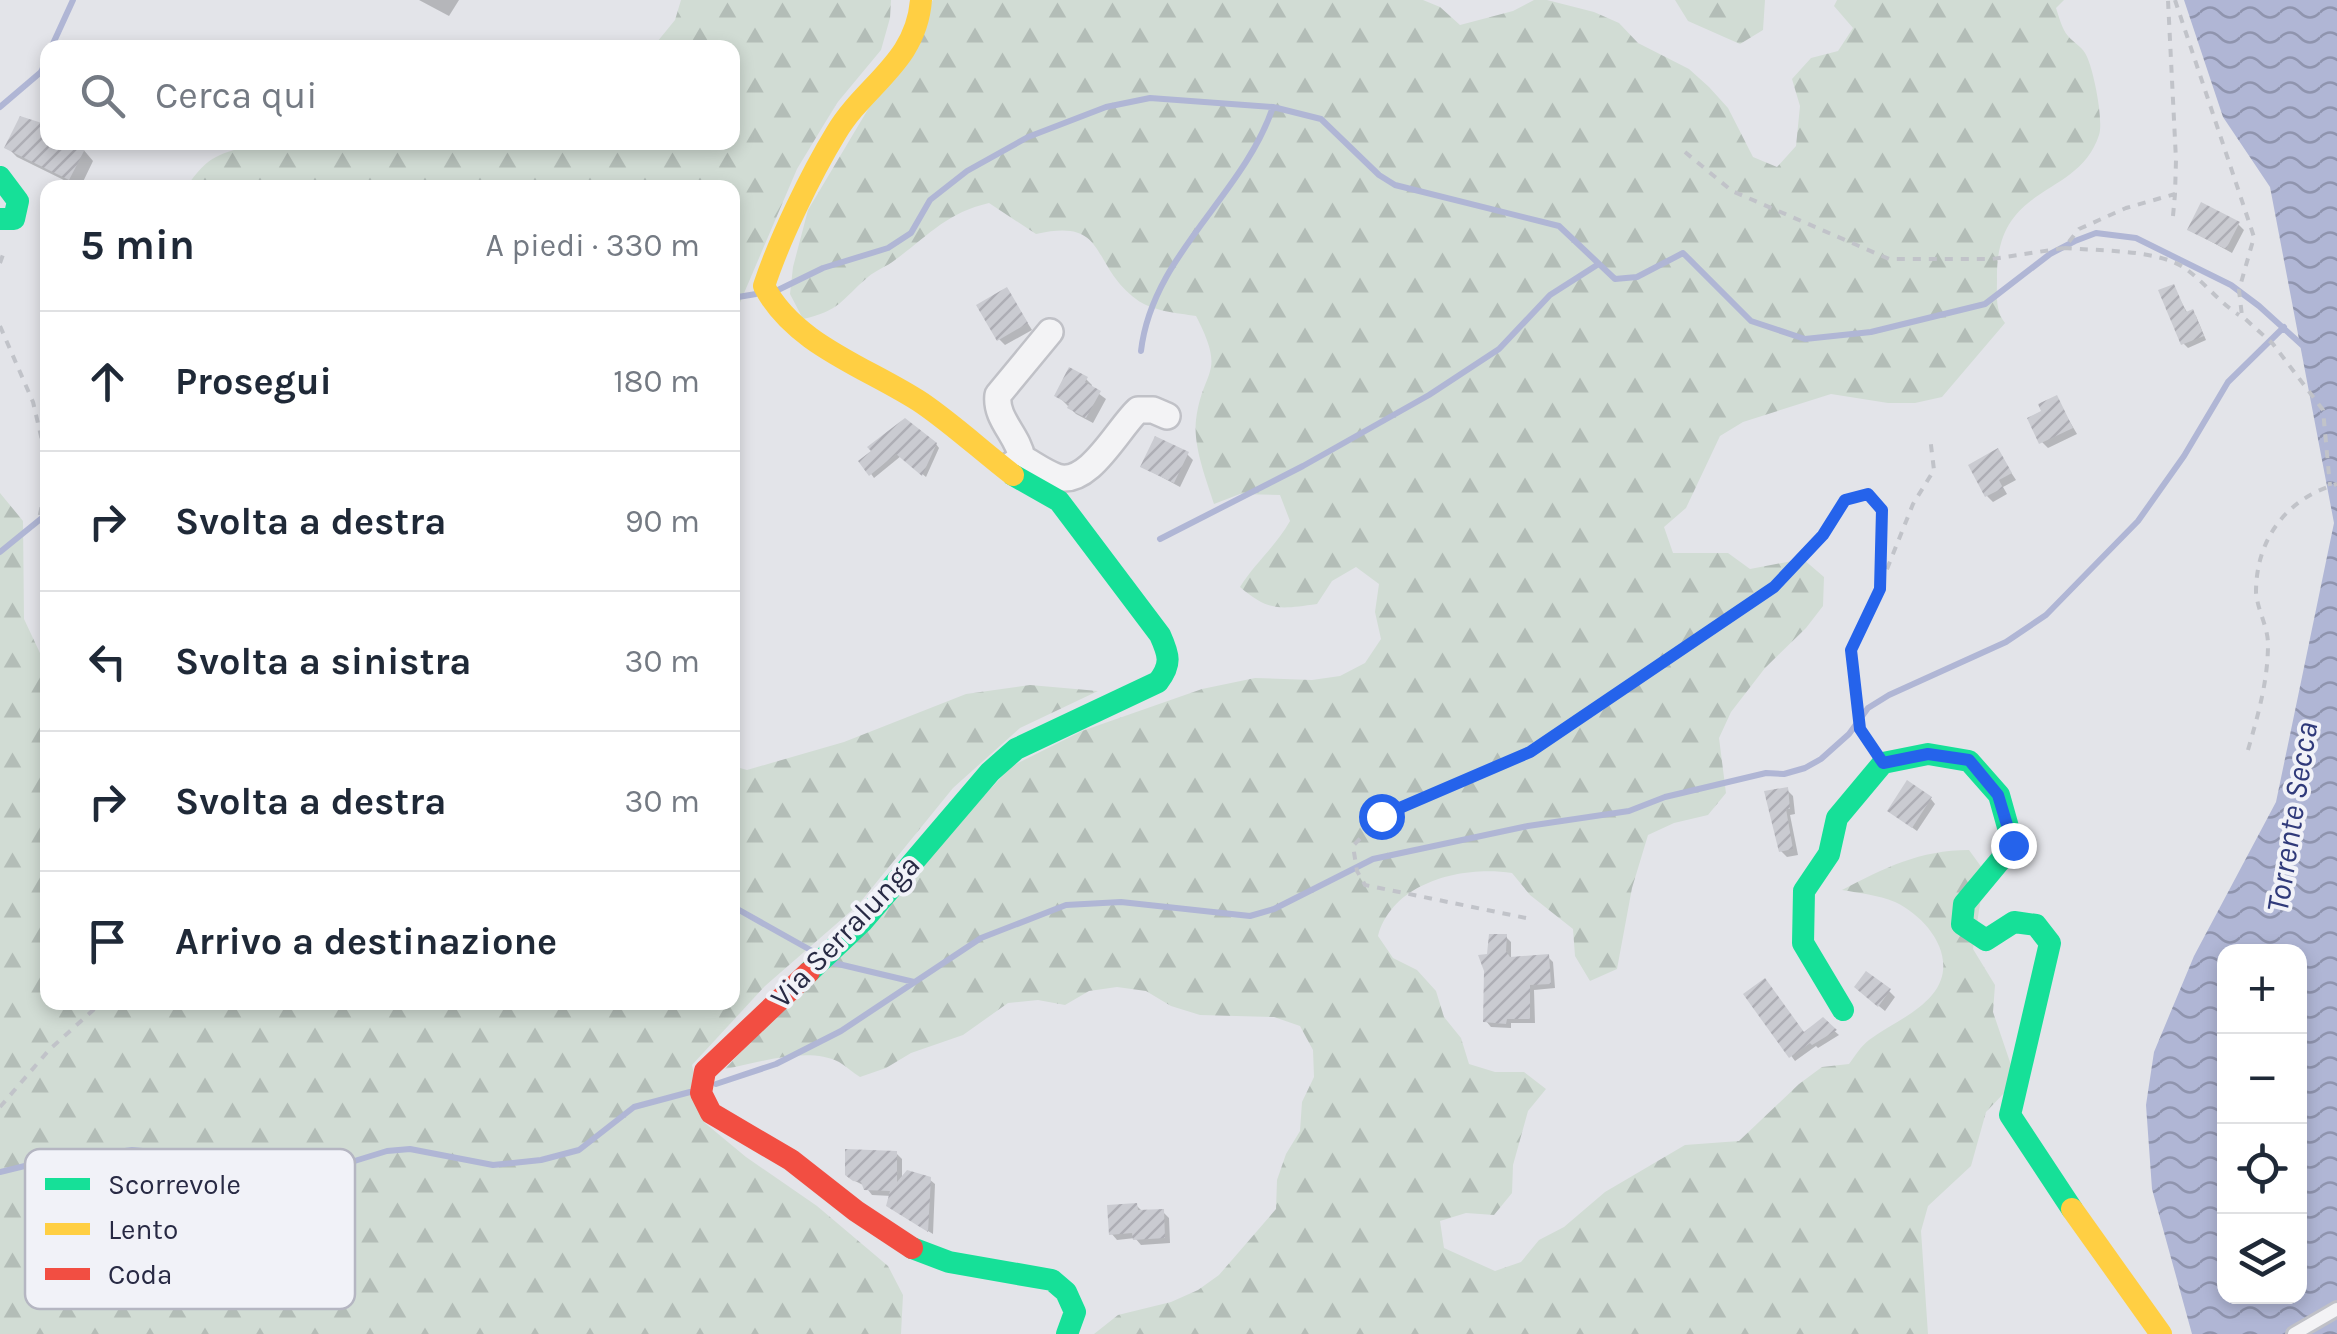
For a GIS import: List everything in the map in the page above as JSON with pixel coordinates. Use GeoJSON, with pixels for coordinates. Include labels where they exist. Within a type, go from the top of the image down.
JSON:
{"type":"FeatureCollection","features":[{"type":"Feature","properties":{"kind":"street","name":"Via Serralunga"},"geometry":{"type":"LineString","coordinates":[[921,0],[919,25],[901,57],[837,130],[772,261],[764,286],[774,306],[793,326],[922,404],[1060,500],[1160,635],[1169,654],[1168,669],[1158,682],[1016,749],[990,772],[862,922],[705,1071],[700,1093],[711,1113],[791,1160],[856,1211],[912,1248],[949,1262],[1052,1280],[1066,1292],[1075,1312],[1067,1334]]}},
{"type":"Feature","properties":{"kind":"street"},"geometry":{"type":"LineString","coordinates":[[0,177],[18,201],[14,219],[0,219]]}},
{"type":"Feature","properties":{"kind":"street"},"geometry":{"type":"LineString","coordinates":[[1012,463],[1020,446],[997,406],[998,395],[1050,332]]}},
{"type":"Feature","properties":{"kind":"street","name":"Via Serralunga"},"geometry":{"type":"LineString","coordinates":[[1012,463],[1060,479],[1078,476],[1109,447],[1138,410],[1168,416]]}},
{"type":"Feature","properties":{"kind":"street"},"geometry":{"type":"LineString","coordinates":[[1843,1010],[1803,943],[1804,891],[1829,854],[1837,818],[1883,763],[1928,754],[1969,760],[1998,795],[2013,845],[1964,904],[1962,924],[1986,940],[2014,922],[2036,925],[2050,943],[2010,1115],[2162,1334]]}},
{"type":"Feature","properties":{"kind":"lane"},"geometry":{"type":"LineString","coordinates":[[2294,1334],[2337,1309]]}},
{"type":"Feature","properties":{"kind":"path"},"geometry":{"type":"LineString","coordinates":[[2168,0],[2176,160],[2174,216]]}},
{"type":"Feature","properties":{"kind":"path"},"geometry":{"type":"LineString","coordinates":[[2175,0],[2254,237],[2240,290],[2242,316]]}},
{"type":"Feature","properties":{"kind":"path"},"geometry":{"type":"LineString","coordinates":[[1685,152],[1732,192],[1889,258],[1992,258],[2064,248],[2155,256],[2184,267],[2224,306],[2274,344],[2322,410],[2334,484],[2314,490],[2288,511],[2262,547],[2256,594],[2268,640],[2264,691],[2248,750]]}},
{"type":"Feature","properties":{"kind":"path"},"geometry":{"type":"LineString","coordinates":[[2064,248],[2079,229],[2126,208],[2175,194]]}},
{"type":"Feature","properties":{"kind":"path"},"geometry":{"type":"LineString","coordinates":[[0,326],[33,402],[40,432]]}},
{"type":"Feature","properties":{"kind":"path"},"geometry":{"type":"LineString","coordinates":[[1883,763],[1860,729],[1851,650],[1913,504],[1934,470],[1930,437]]}},
{"type":"Feature","properties":{"kind":"path"},"geometry":{"type":"LineString","coordinates":[[1526,918],[1364,885],[1357,872],[1354,846],[1381,816],[1530,752],[1774,587],[1823,535],[1845,500],[1868,494],[1882,510],[1880,589]]}},
{"type":"Feature","properties":{"kind":"path"},"geometry":{"type":"LineString","coordinates":[[0,1106],[49,1050],[93,1010]]}},
{"type":"Feature","properties":{"kind":"green space"},"geometry":{"type":"Polygon","coordinates":[[[681,0],[891,0],[881,50],[837,103],[797,169],[740,303],[740,180],[192,180],[209,162],[234,150],[740,150],[740,40],[659,40],[675,20],[681,0]]]}},
{"type":"Feature","properties":{"kind":"green space"},"geometry":{"type":"Polygon","coordinates":[[[933,0],[1423,0],[1440,7],[1460,25],[1513,11],[1534,0],[1547,0],[1619,23],[1638,43],[1689,69],[1728,108],[1753,157],[1777,167],[1796,146],[1800,106],[1792,79],[1811,58],[1838,51],[1853,28],[1834,6],[1837,0],[2064,0],[2056,8],[2066,33],[2088,59],[2099,106],[2099,135],[2089,156],[2074,171],[2023,208],[2009,224],[2000,247],[1997,279],[1998,308],[2005,323],[1942,397],[1888,403],[1831,394],[1743,422],[1720,436],[1686,508],[1664,527],[1673,553],[1728,553],[1750,569],[1803,559],[1824,577],[1823,606],[1765,668],[1731,712],[1719,738],[1726,793],[1708,815],[1674,823],[1648,835],[1632,888],[1617,969],[1590,981],[1575,956],[1573,929],[1530,895],[1512,873],[1472,872],[1432,881],[1398,902],[1378,936],[1393,958],[1417,970],[1436,991],[1444,1017],[1461,1038],[1469,1064],[1495,1072],[1524,1072],[1546,1089],[1528,1111],[1513,1165],[1512,1193],[1494,1215],[1466,1213],[1440,1221],[1444,1248],[1495,1271],[1521,1262],[1539,1240],[1564,1227],[1605,1192],[1685,1145],[1739,1141],[1799,1084],[1822,1067],[1849,1064],[1869,1040],[1925,1002],[1940,982],[1943,968],[1942,955],[1929,929],[1895,902],[1842,890],[1918,857],[1969,850],[1985,872],[1973,949],[1995,985],[1993,1012],[2011,1065],[2005,1092],[1986,1112],[1971,1166],[1928,1206],[1921,1231],[1928,1334],[1094,1334],[1118,1315],[1171,1302],[1198,1290],[1219,1275],[1276,1209],[1277,1180],[1300,1131],[1302,1102],[1314,1077],[1313,1050],[1300,1026],[1274,1017],[1200,1015],[1171,1006],[1146,991],[1117,987],[1089,991],[1065,1005],[1038,1000],[1008,1003],[963,1035],[860,1077],[839,1062],[812,1056],[782,1057],[725,1069],[1012,766],[1082,731],[1202,689],[1255,678],[1312,680],[1340,676],[1365,663],[1381,639],[1375,612],[1379,584],[1356,567],[1332,581],[1317,604],[1276,607],[1259,601],[1240,587],[1290,521],[1280,495],[1240,494],[1214,504],[1196,441],[1199,403],[1211,361],[1196,316],[1157,309],[1136,299],[1087,238],[1059,230],[1036,234],[989,203],[974,207],[938,226],[833,308],[803,319],[790,294],[808,210],[933,0]]]}},
{"type":"Feature","properties":{"kind":"green space"},"geometry":{"type":"Polygon","coordinates":[[[1675,0],[1765,0],[1763,30],[1740,44],[1688,21],[1675,0]]]}},
{"type":"Feature","properties":{"kind":"green space"},"geometry":{"type":"Polygon","coordinates":[[[0,493],[23,521],[24,619],[40,653],[40,1010],[740,1010],[740,768],[747,770],[844,742],[966,694],[1030,685],[1098,691],[1020,728],[953,788],[858,905],[765,986],[692,1065],[705,1123],[817,1206],[888,1266],[903,1295],[901,1334],[0,1334],[0,493]]]}},
{"type":"Feature","properties":{"kind":"water","name":"Torrente Secca"},"geometry":{"type":"Polygon","coordinates":[[[2184,0],[2337,0],[2337,1334],[2192,1334],[2152,1189],[2146,1105],[2154,1052],[2194,956],[2276,802],[2334,523],[2270,187],[2223,117],[2184,0]]]}},
{"type":"Feature","properties":{"kind":"building"},"geometry":{"type":"Polygon","coordinates":[[[20,116],[40,122],[40,150],[84,150],[69,180],[4,148],[20,116]]]}},
{"type":"Feature","properties":{"kind":"building"},"geometry":{"type":"Polygon","coordinates":[[[2201,202],[2240,222],[2226,249],[2187,230],[2201,202]]]}},
{"type":"Feature","properties":{"kind":"building"},"geometry":{"type":"Polygon","coordinates":[[[2174,284],[2186,312],[2193,309],[2204,336],[2181,345],[2158,290],[2174,284]]]}},
{"type":"Feature","properties":{"kind":"building"},"geometry":{"type":"Polygon","coordinates":[[[1007,287],[1028,323],[997,341],[976,305],[1007,287]]]}},
{"type":"Feature","properties":{"kind":"building"},"geometry":{"type":"Polygon","coordinates":[[[1069,367],[1088,377],[1085,382],[1101,391],[1086,418],[1054,396],[1069,367]]]}},
{"type":"Feature","properties":{"kind":"building"},"geometry":{"type":"Polygon","coordinates":[[[2057,395],[2073,428],[2039,444],[2027,418],[2041,411],[2038,404],[2057,395]]]}},
{"type":"Feature","properties":{"kind":"building"},"geometry":{"type":"Polygon","coordinates":[[[905,418],[937,443],[922,476],[896,454],[869,476],[858,461],[871,451],[867,447],[905,418]]]}},
{"type":"Feature","properties":{"kind":"building"},"geometry":{"type":"Polygon","coordinates":[[[1155,436],[1189,452],[1174,483],[1140,467],[1155,436]]]}},
{"type":"Feature","properties":{"kind":"building"},"geometry":{"type":"Polygon","coordinates":[[[1998,448],[2012,473],[1999,480],[2003,488],[1985,497],[1968,465],[1998,448]]]}},
{"type":"Feature","properties":{"kind":"building"},"geometry":{"type":"Polygon","coordinates":[[[1907,780],[1932,797],[1912,828],[1887,811],[1907,780]]]}},
{"type":"Feature","properties":{"kind":"building"},"geometry":{"type":"Polygon","coordinates":[[[1788,787],[1790,809],[1786,809],[1793,849],[1779,852],[1764,791],[1788,787]]]}},
{"type":"Feature","properties":{"kind":"building"},"geometry":{"type":"Polygon","coordinates":[[[1489,934],[1507,934],[1506,951],[1510,957],[1549,954],[1551,984],[1530,985],[1530,1019],[1507,1019],[1506,1024],[1483,1022],[1484,971],[1478,955],[1487,954],[1489,934]]]}},
{"type":"Feature","properties":{"kind":"building"},"geometry":{"type":"Polygon","coordinates":[[[1866,971],[1891,989],[1878,1007],[1854,987],[1866,971]]]}},
{"type":"Feature","properties":{"kind":"building"},"geometry":{"type":"Polygon","coordinates":[[[1765,978],[1804,1032],[1823,1017],[1837,1030],[1789,1058],[1743,994],[1765,978]]]}},
{"type":"Feature","properties":{"kind":"building"},"geometry":{"type":"Polygon","coordinates":[[[845,1149],[897,1151],[897,1182],[907,1170],[931,1177],[928,1232],[886,1206],[890,1191],[864,1190],[861,1182],[845,1175],[845,1149]]]}},
{"type":"Feature","properties":{"kind":"building"},"geometry":{"type":"Polygon","coordinates":[[[1137,1203],[1138,1210],[1164,1209],[1165,1238],[1133,1240],[1132,1233],[1109,1235],[1107,1205],[1137,1203]]]}},
{"type":"Feature","properties":{"kind":"waterway"},"geometry":{"type":"LineString","coordinates":[[55,40],[73,0]]}},
{"type":"Feature","properties":{"kind":"waterway"},"geometry":{"type":"LineString","coordinates":[[0,107],[40,73]]}},
{"type":"Feature","properties":{"kind":"waterway"},"geometry":{"type":"LineString","coordinates":[[778,290],[823,268],[888,248],[911,233],[930,200],[967,171],[1028,137],[1106,107],[1150,98],[1273,107],[1321,119],[1379,175],[1395,185],[1559,226],[1615,279],[1637,277],[1683,253],[1751,321],[1805,339],[1871,332],[1985,304],[2050,254],[2096,233],[2136,238],[2231,285],[2302,345]]}},
{"type":"Feature","properties":{"kind":"waterway"},"geometry":{"type":"LineString","coordinates":[[1141,351],[1162,285],[1241,169],[1273,107]]}},
{"type":"Feature","properties":{"kind":"waterway"},"geometry":{"type":"LineString","coordinates":[[1160,539],[1303,466],[1429,395],[1499,349],[1550,295],[1597,265]]}},
{"type":"Feature","properties":{"kind":"waterway"},"geometry":{"type":"LineString","coordinates":[[740,297],[756,294]]}},
{"type":"Feature","properties":{"kind":"waterway"},"geometry":{"type":"LineString","coordinates":[[716,1084],[776,1064],[841,1031],[981,938],[1066,905],[1121,902],[1250,916],[1274,909],[1373,859],[1528,826],[1629,811],[1665,797],[1766,773],[1784,774],[1805,768],[1849,734],[1868,708],[2006,642],[2046,615],[2138,521],[2184,456],[2228,382],[2284,327]]}},
{"type":"Feature","properties":{"kind":"waterway"},"geometry":{"type":"LineString","coordinates":[[0,552],[40,520]]}},
{"type":"Feature","properties":{"kind":"waterway"},"geometry":{"type":"LineString","coordinates":[[740,910],[814,952]]}},
{"type":"Feature","properties":{"kind":"waterway"},"geometry":{"type":"LineString","coordinates":[[834,963],[914,982]]}},
{"type":"Feature","properties":{"kind":"waterway"},"geometry":{"type":"LineString","coordinates":[[355,1161],[410,1149],[493,1165],[541,1160],[579,1150],[634,1107],[690,1092]]}},
{"type":"Feature","properties":{"kind":"waterway"},"geometry":{"type":"LineString","coordinates":[[0,1172],[25,1166]]}},
{"type":"Feature","properties":{"kind":"traffic: fast"},"geometry":{"type":"LineString","coordinates":[[0,177],[18,201],[14,219],[0,219]]}},
{"type":"Feature","properties":{"kind":"traffic: fast"},"geometry":{"type":"LineString","coordinates":[[809,972],[862,922],[990,772],[1016,749],[1158,682],[1165,670],[1167,654],[1160,635],[1059,501],[1013,475]]}},
{"type":"Feature","properties":{"kind":"traffic: fast"},"geometry":{"type":"LineString","coordinates":[[1843,1010],[1803,943],[1804,891],[1829,854],[1837,818],[1883,763],[1928,754],[1969,761],[1999,795],[2013,845],[1964,904],[1962,924],[1986,940],[2014,922],[2036,925],[2050,943],[2010,1115],[2072,1209]]}},
{"type":"Feature","properties":{"kind":"traffic: fast"},"geometry":{"type":"LineString","coordinates":[[912,1248],[949,1262],[1052,1280],[1066,1292],[1075,1312],[1067,1334]]}},
{"type":"Feature","properties":{"kind":"traffic: slow"},"geometry":{"type":"LineString","coordinates":[[921,0],[917,22],[900,57],[848,116],[826,149],[764,286],[777,307],[813,340],[922,403],[1013,475]]}},
{"type":"Feature","properties":{"kind":"traffic: slow"},"geometry":{"type":"LineString","coordinates":[[2072,1209],[2161,1334]]}},
{"type":"Feature","properties":{"kind":"traffic: jam"},"geometry":{"type":"LineString","coordinates":[[809,972],[705,1071],[701,1093],[711,1113],[791,1160],[856,1211],[912,1248]]}},
{"type":"Feature","properties":{"kind":"route"},"geometry":{"type":"LineString","coordinates":[[1381,816],[1530,752],[1774,587],[1823,535],[1845,500],[1868,494],[1882,510],[1880,589],[1851,650],[1860,729],[1883,763],[1928,754],[1969,760],[1998,795],[2013,845]]}}]}
